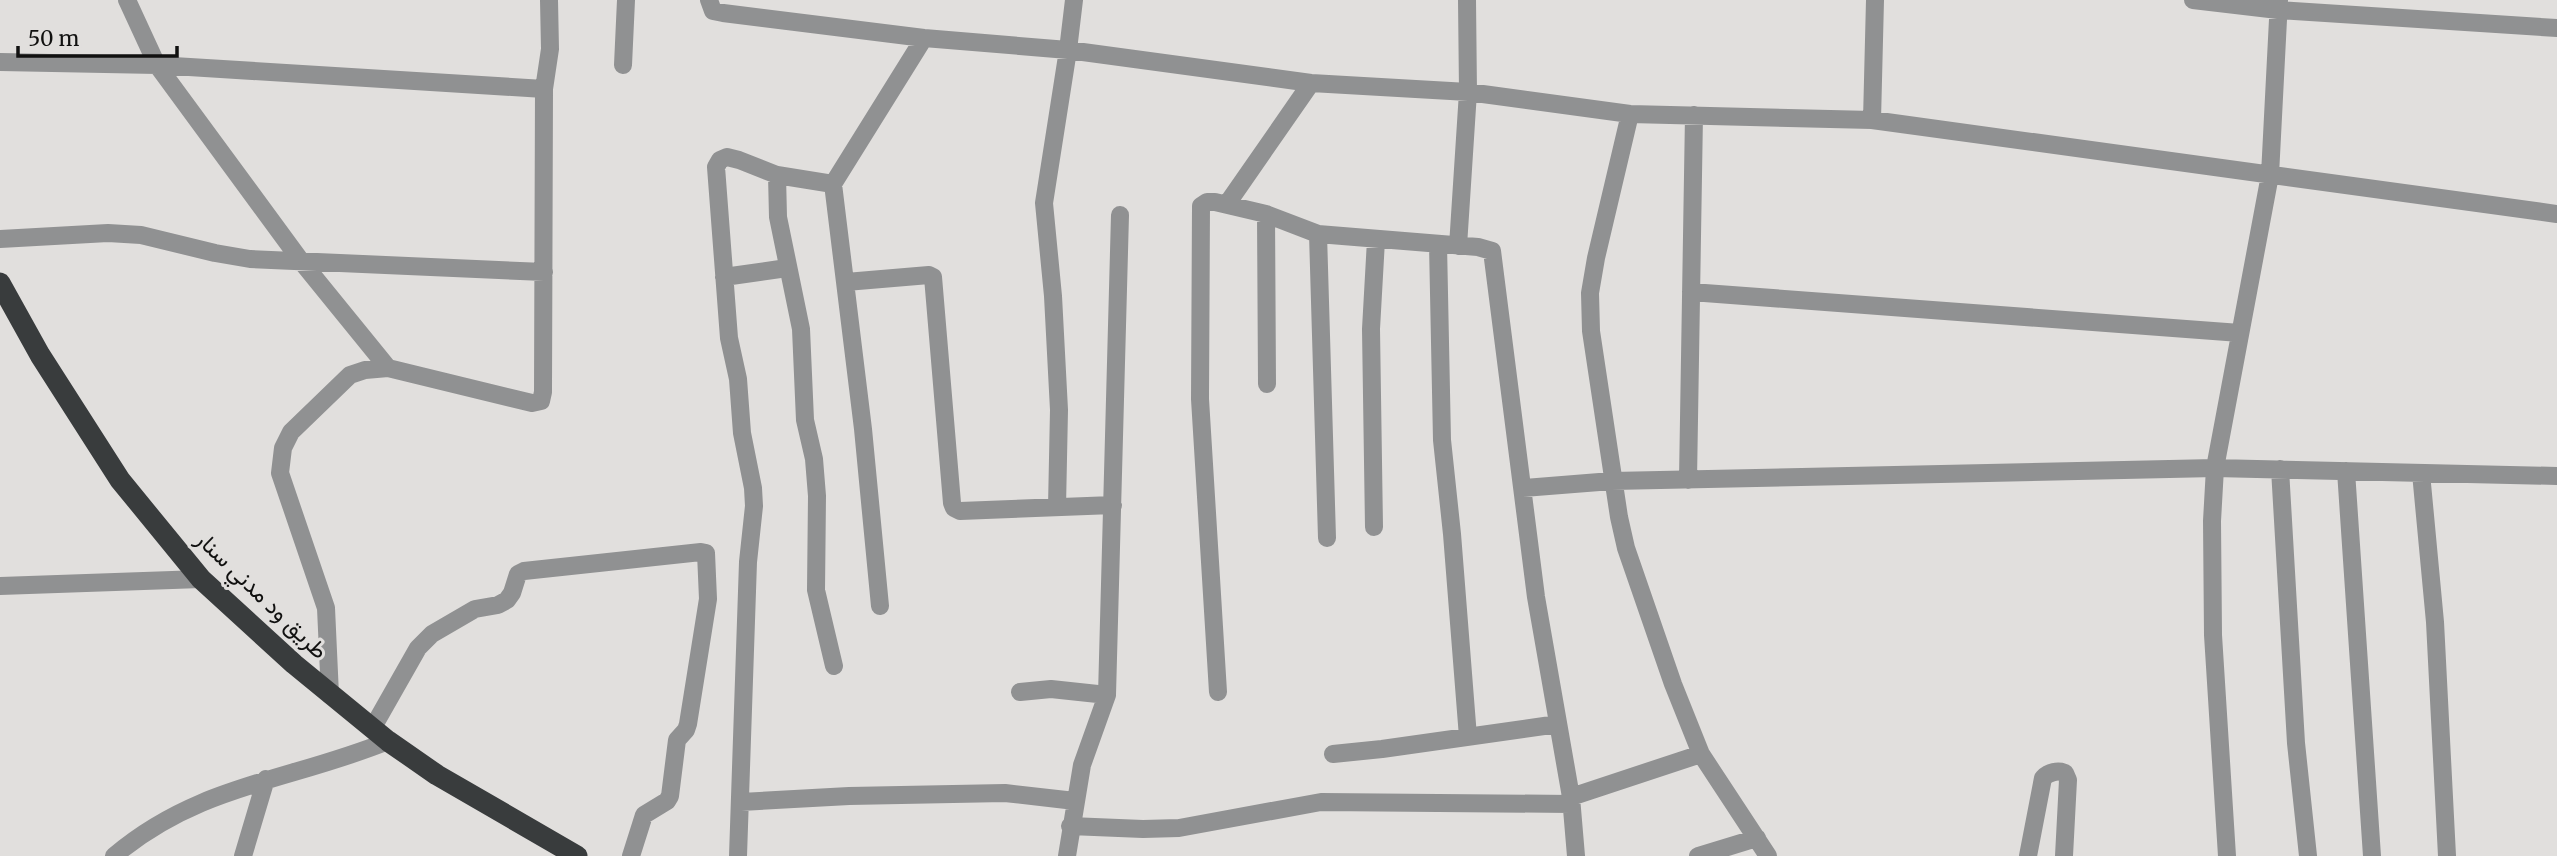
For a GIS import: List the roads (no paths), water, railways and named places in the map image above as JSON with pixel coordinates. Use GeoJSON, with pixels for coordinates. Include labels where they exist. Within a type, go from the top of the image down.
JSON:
{"type":"FeatureCollection","features":[{"type":"Feature","properties":{"kind":"highway","name":"طريق ود مدني سنار"},"geometry":{"type":"LineString","coordinates":[[0,283],[40,355],[120,480],[201,579],[237,614],[380,735],[478,800],[577,856]]}},
{"type":"Feature","properties":{"kind":"street"},"geometry":{"type":"LineString","coordinates":[[127,0],[157,65],[301,261],[388,368]]}},
{"type":"Feature","properties":{"kind":"street"},"geometry":{"type":"LineString","coordinates":[[330,695],[326,608],[280,473],[283,448],[291,432],[350,375],[365,370],[388,368],[532,403],[541,401],[544,89],[550,49],[549,0]]}},
{"type":"Feature","properties":{"kind":"street"},"geometry":{"type":"LineString","coordinates":[[623,65],[626,0]]}},
{"type":"Feature","properties":{"kind":"street"},"geometry":{"type":"LineString","coordinates":[[709,0],[713,11],[723,13],[924,38],[1068,50],[1311,83],[1468,92],[1630,114],[1872,120],[2557,214]]}},
{"type":"Feature","properties":{"kind":"street"},"geometry":{"type":"LineString","coordinates":[[1057,507],[1059,410],[1053,296],[1044,203],[1074,0]]}},
{"type":"Feature","properties":{"kind":"street"},"geometry":{"type":"LineString","coordinates":[[1458,246],[1468,92],[1467,0]]}},
{"type":"Feature","properties":{"kind":"street"},"geometry":{"type":"LineString","coordinates":[[1872,120],[1875,0]]}},
{"type":"Feature","properties":{"kind":"street"},"geometry":{"type":"LineString","coordinates":[[2193,0],[2557,28]]}},
{"type":"Feature","properties":{"kind":"street"},"geometry":{"type":"LineString","coordinates":[[2227,856],[2213,635],[2212,521],[2215,468],[2270,175],[2278,5]]}},
{"type":"Feature","properties":{"kind":"street"},"geometry":{"type":"LineString","coordinates":[[880,606],[872,505],[832,184],[924,38]]}},
{"type":"Feature","properties":{"kind":"street"},"geometry":{"type":"LineString","coordinates":[[0,62],[157,65],[544,89]]}},
{"type":"Feature","properties":{"kind":"street"},"geometry":{"type":"LineString","coordinates":[[1227,204],[1311,83]]}},
{"type":"Feature","properties":{"kind":"street"},"geometry":{"type":"LineString","coordinates":[[1630,114],[1595,258],[1590,293],[1591,331],[1612,481],[1626,548],[1673,684],[1701,754],[1768,856]]}},
{"type":"Feature","properties":{"kind":"street"},"geometry":{"type":"LineString","coordinates":[[1688,480],[1694,115]]}},
{"type":"Feature","properties":{"kind":"street"},"geometry":{"type":"LineString","coordinates":[[738,856],[748,562],[754,506],[742,433],[738,379],[729,338],[716,167],[720,160],[727,157],[777,175],[832,184]]}},
{"type":"Feature","properties":{"kind":"street"},"geometry":{"type":"LineString","coordinates":[[777,175],[778,217],[801,329],[805,420],[814,459],[817,496],[816,590],[834,667]]}},
{"type":"Feature","properties":{"kind":"street"},"geometry":{"type":"LineString","coordinates":[[1218,692],[1200,399],[1201,206],[1207,202],[1227,204],[1266,214],[1318,234],[1478,247],[1492,251],[1536,597],[1571,800],[1576,856]]}},
{"type":"Feature","properties":{"kind":"street"},"geometry":{"type":"LineString","coordinates":[[1266,214],[1267,384]]}},
{"type":"Feature","properties":{"kind":"street"},"geometry":{"type":"LineString","coordinates":[[1067,856],[1082,765],[1107,695],[1120,215]]}},
{"type":"Feature","properties":{"kind":"street"},"geometry":{"type":"LineString","coordinates":[[0,239],[108,233],[141,235],[250,259],[544,272]]}},
{"type":"Feature","properties":{"kind":"street"},"geometry":{"type":"LineString","coordinates":[[1318,234],[1327,538]]}},
{"type":"Feature","properties":{"kind":"street"},"geometry":{"type":"LineString","coordinates":[[1374,527],[1371,329],[1376,240]]}},
{"type":"Feature","properties":{"kind":"street"},"geometry":{"type":"LineString","coordinates":[[1438,244],[1442,440],[1468,737]]}},
{"type":"Feature","properties":{"kind":"street"},"geometry":{"type":"LineString","coordinates":[[724,277],[788,268]]}},
{"type":"Feature","properties":{"kind":"street"},"geometry":{"type":"LineString","coordinates":[[846,282],[929,275],[933,277],[954,508],[960,511],[1113,505]]}},
{"type":"Feature","properties":{"kind":"street"},"geometry":{"type":"LineString","coordinates":[[1691,292],[2240,333]]}},
{"type":"Feature","properties":{"kind":"street"},"geometry":{"type":"LineString","coordinates":[[1523,488],[1612,481],[2215,468],[2557,476]]}},
{"type":"Feature","properties":{"kind":"street"},"geometry":{"type":"LineString","coordinates":[[2280,470],[2296,743],[2308,856]]}},
{"type":"Feature","properties":{"kind":"street"},"geometry":{"type":"LineString","coordinates":[[2346,471],[2372,856]]}},
{"type":"Feature","properties":{"kind":"street"},"geometry":{"type":"LineString","coordinates":[[2421,473],[2435,622],[2447,856]]}},
{"type":"Feature","properties":{"kind":"street"},"geometry":{"type":"LineString","coordinates":[[114,856],[149,829],[192,805],[266,779],[356,754],[380,735],[418,648],[432,634],[475,609],[498,605],[507,600],[518,574],[537,569],[706,553],[708,599],[688,724],[677,740],[670,796],[667,801],[644,815],[631,856]]}},
{"type":"Feature","properties":{"kind":"street"},"geometry":{"type":"LineString","coordinates":[[0,586],[201,579]]}},
{"type":"Feature","properties":{"kind":"street"},"geometry":{"type":"LineString","coordinates":[[1020,692],[1051,689],[1107,695]]}},
{"type":"Feature","properties":{"kind":"street"},"geometry":{"type":"LineString","coordinates":[[1333,754],[1558,724]]}},
{"type":"Feature","properties":{"kind":"street"},"geometry":{"type":"LineString","coordinates":[[1070,826],[1179,828],[1321,802],[1571,800],[1701,754]]}},
{"type":"Feature","properties":{"kind":"street"},"geometry":{"type":"LineString","coordinates":[[2028,856],[2043,778],[2047,774],[2060,771],[2065,773],[2068,780],[2064,856]]}},
{"type":"Feature","properties":{"kind":"street"},"geometry":{"type":"LineString","coordinates":[[243,856],[266,779]]}},
{"type":"Feature","properties":{"kind":"street"},"geometry":{"type":"LineString","coordinates":[[741,802],[849,796],[1005,793],[1075,801]]}},
{"type":"Feature","properties":{"kind":"street"},"geometry":{"type":"LineString","coordinates":[[1698,856],[1757,838]]}}]}
